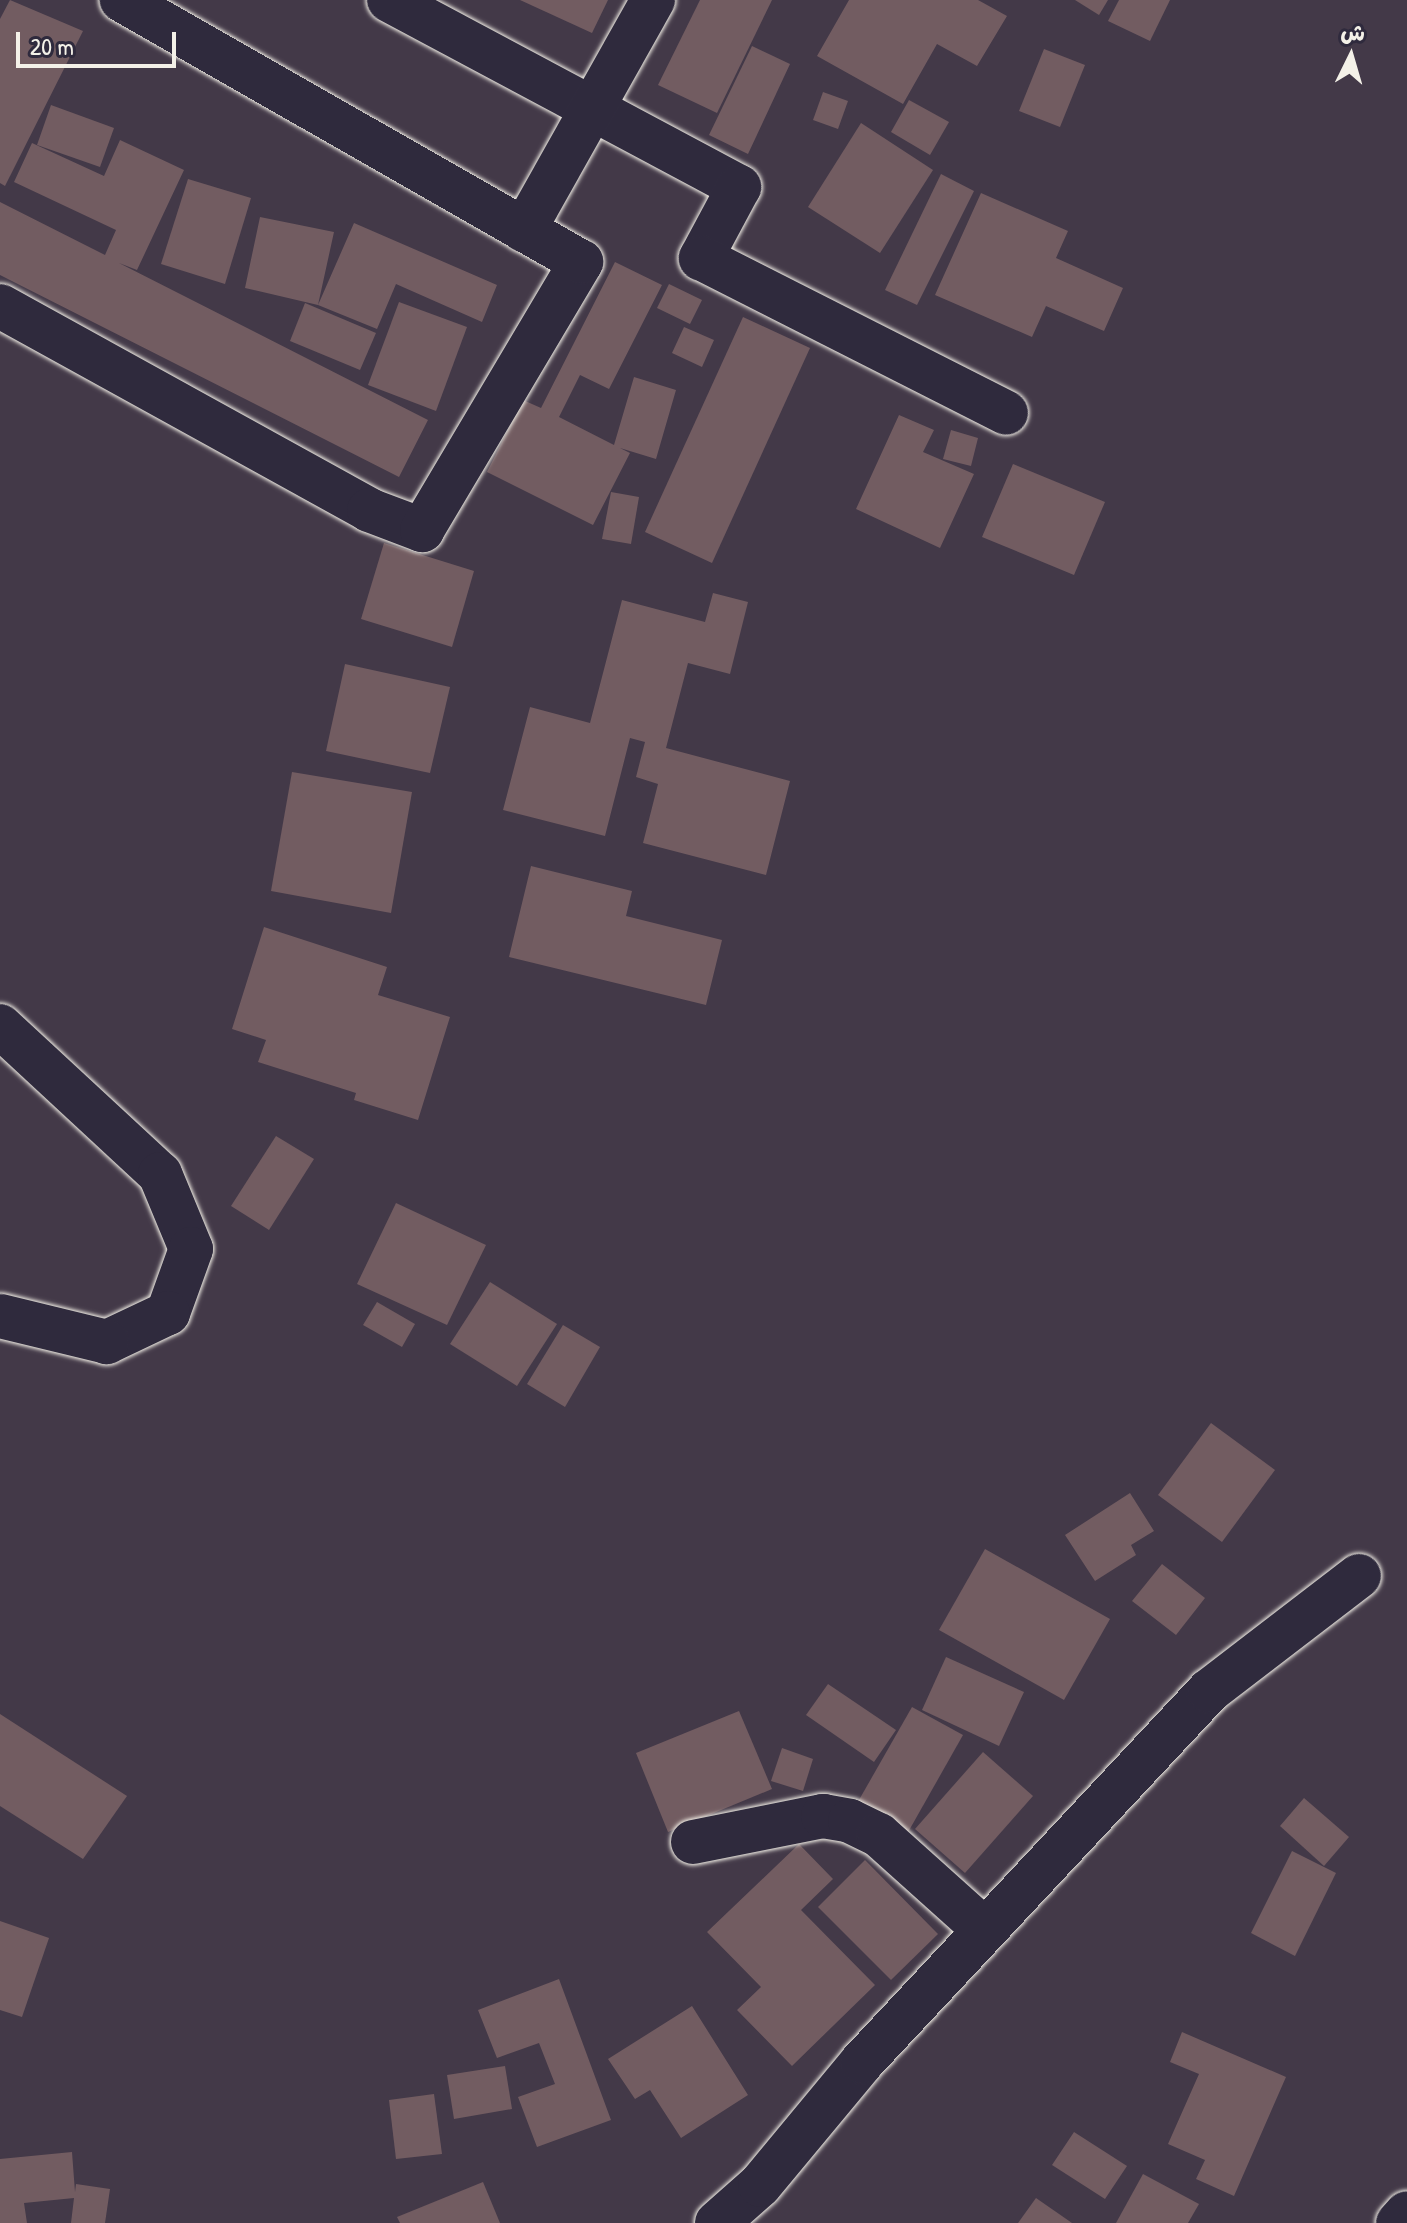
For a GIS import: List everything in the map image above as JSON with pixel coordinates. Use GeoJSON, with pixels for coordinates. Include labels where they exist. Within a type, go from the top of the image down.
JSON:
{"type":"FeatureCollection","features":[{"type":"Feature","properties":{"kind":"street"},"geometry":{"type":"LineString","coordinates":[[0,306],[369,510],[422,530],[581,262],[122,0]]}},
{"type":"Feature","properties":{"kind":"street"},"geometry":{"type":"LineString","coordinates":[[389,0],[591,111],[739,187],[701,258],[1006,413]]}},
{"type":"Feature","properties":{"kind":"street"},"geometry":{"type":"LineString","coordinates":[[524,230],[653,0]]}},
{"type":"Feature","properties":{"kind":"street"},"geometry":{"type":"LineString","coordinates":[[0,1026],[160,1174],[191,1249],[168,1313],[107,1342],[0,1316]]}},
{"type":"Feature","properties":{"kind":"street"},"geometry":{"type":"LineString","coordinates":[[717,2223],[760,2185],[862,2062],[1209,1691],[1359,1576]]}},
{"type":"Feature","properties":{"kind":"street"},"geometry":{"type":"LineString","coordinates":[[693,1842],[823,1816],[850,1821],[879,1835],[985,1930]]}},
{"type":"Feature","properties":{"kind":"street"},"geometry":{"type":"LineString","coordinates":[[1398,2223],[1407,2213]]}},
{"type":"Feature","properties":{"kind":"building"},"geometry":{"type":"Polygon","coordinates":[[[10,0],[83,31],[5,186],[0,183],[0,19],[10,0]]]}},
{"type":"Feature","properties":{"kind":"building"},"geometry":{"type":"Polygon","coordinates":[[[520,0],[608,0],[592,33],[520,0]]]}},
{"type":"Feature","properties":{"kind":"building"},"geometry":{"type":"Polygon","coordinates":[[[700,0],[772,0],[717,113],[658,85],[700,0]]]}},
{"type":"Feature","properties":{"kind":"building"},"geometry":{"type":"Polygon","coordinates":[[[849,0],[978,0],[1007,16],[977,66],[937,44],[903,104],[817,56],[849,0]]]}},
{"type":"Feature","properties":{"kind":"building"},"geometry":{"type":"Polygon","coordinates":[[[1075,0],[1108,0],[1099,15],[1075,0]]]}},
{"type":"Feature","properties":{"kind":"building"},"geometry":{"type":"Polygon","coordinates":[[[1119,0],[1170,0],[1150,41],[1108,21],[1119,0]]]}},
{"type":"Feature","properties":{"kind":"building"},"geometry":{"type":"Polygon","coordinates":[[[752,46],[790,64],[748,154],[709,135],[752,46]]]}},
{"type":"Feature","properties":{"kind":"building"},"geometry":{"type":"Polygon","coordinates":[[[1044,49],[1085,65],[1060,127],[1019,111],[1044,49]]]}},
{"type":"Feature","properties":{"kind":"building"},"geometry":{"type":"Polygon","coordinates":[[[823,92],[848,101],[838,129],[813,120],[823,92]]]}},
{"type":"Feature","properties":{"kind":"building"},"geometry":{"type":"Polygon","coordinates":[[[909,100],[949,122],[930,155],[891,132],[909,100]]]}},
{"type":"Feature","properties":{"kind":"building"},"geometry":{"type":"Polygon","coordinates":[[[51,105],[114,128],[100,167],[37,145],[51,105]]]}},
{"type":"Feature","properties":{"kind":"building"},"geometry":{"type":"Polygon","coordinates":[[[861,123],[933,170],[880,253],[808,207],[861,123]]]}},
{"type":"Feature","properties":{"kind":"building"},"geometry":{"type":"Polygon","coordinates":[[[120,140],[184,170],[137,270],[119,263],[428,420],[399,477],[0,275],[0,202],[105,255],[116,230],[14,182],[32,143],[104,176],[120,140]]]}},
{"type":"Feature","properties":{"kind":"building"},"geometry":{"type":"Polygon","coordinates":[[[941,174],[974,191],[917,305],[885,290],[941,174]]]}},
{"type":"Feature","properties":{"kind":"building"},"geometry":{"type":"Polygon","coordinates":[[[188,179],[251,198],[225,284],[161,264],[188,179]]]}},
{"type":"Feature","properties":{"kind":"building"},"geometry":{"type":"Polygon","coordinates":[[[981,193],[1068,231],[1056,258],[1123,288],[1104,331],[1046,306],[1032,337],[935,295],[981,193]]]}},
{"type":"Feature","properties":{"kind":"building"},"geometry":{"type":"Polygon","coordinates":[[[260,217],[334,232],[318,305],[245,288],[260,217]]]}},
{"type":"Feature","properties":{"kind":"building"},"geometry":{"type":"Polygon","coordinates":[[[354,223],[497,285],[482,322],[396,284],[377,329],[318,305],[354,223]]]}},
{"type":"Feature","properties":{"kind":"building"},"geometry":{"type":"Polygon","coordinates":[[[615,262],[662,285],[609,389],[580,375],[559,417],[614,445],[634,377],[676,390],[656,459],[620,448],[630,453],[593,525],[487,472],[523,400],[541,408],[615,262]]]}},
{"type":"Feature","properties":{"kind":"building"},"geometry":{"type":"Polygon","coordinates":[[[669,284],[702,300],[690,324],[657,308],[669,284]]]}},
{"type":"Feature","properties":{"kind":"building"},"geometry":{"type":"Polygon","coordinates":[[[399,302],[467,327],[436,411],[368,385],[399,302]]]}},
{"type":"Feature","properties":{"kind":"building"},"geometry":{"type":"Polygon","coordinates":[[[305,303],[376,333],[360,370],[290,341],[305,303]]]}},
{"type":"Feature","properties":{"kind":"building"},"geometry":{"type":"Polygon","coordinates":[[[743,317],[810,348],[712,563],[645,532],[743,317]]]}},
{"type":"Feature","properties":{"kind":"building"},"geometry":{"type":"Polygon","coordinates":[[[684,327],[714,340],[702,367],[672,353],[684,327]]]}},
{"type":"Feature","properties":{"kind":"building"},"geometry":{"type":"Polygon","coordinates":[[[899,415],[934,430],[923,452],[974,474],[940,548],[856,509],[899,415]]]}},
{"type":"Feature","properties":{"kind":"building"},"geometry":{"type":"Polygon","coordinates":[[[951,430],[978,438],[971,466],[943,459],[951,430]]]}},
{"type":"Feature","properties":{"kind":"building"},"geometry":{"type":"Polygon","coordinates":[[[1013,464],[1105,502],[1074,575],[982,537],[1013,464]]]}},
{"type":"Feature","properties":{"kind":"building"},"geometry":{"type":"Polygon","coordinates":[[[611,492],[639,497],[631,544],[602,539],[611,492]]]}},
{"type":"Feature","properties":{"kind":"building"},"geometry":{"type":"Polygon","coordinates":[[[384,543],[474,571],[452,647],[361,619],[384,543]]]}},
{"type":"Feature","properties":{"kind":"building"},"geometry":{"type":"Polygon","coordinates":[[[713,593],[748,602],[730,674],[688,663],[666,748],[790,781],[766,875],[643,843],[658,784],[636,777],[645,742],[630,738],[605,836],[503,810],[530,707],[590,723],[622,600],[705,622],[713,593]]]}},
{"type":"Feature","properties":{"kind":"building"},"geometry":{"type":"Polygon","coordinates":[[[345,664],[450,687],[430,773],[326,751],[345,664]]]}},
{"type":"Feature","properties":{"kind":"building"},"geometry":{"type":"Polygon","coordinates":[[[292,772],[412,792],[391,913],[271,891],[292,772]]]}},
{"type":"Feature","properties":{"kind":"building"},"geometry":{"type":"Polygon","coordinates":[[[531,866],[632,891],[626,916],[722,940],[706,1005],[509,957],[531,866]]]}},
{"type":"Feature","properties":{"kind":"building"},"geometry":{"type":"Polygon","coordinates":[[[264,927],[387,967],[378,995],[450,1017],[418,1120],[354,1100],[356,1093],[258,1062],[266,1040],[232,1029],[264,927]]]}},
{"type":"Feature","properties":{"kind":"building"},"geometry":{"type":"Polygon","coordinates":[[[276,1136],[314,1159],[269,1230],[231,1206],[276,1136]]]}},
{"type":"Feature","properties":{"kind":"building"},"geometry":{"type":"Polygon","coordinates":[[[396,1203],[486,1245],[447,1325],[357,1284],[396,1203]]]}},
{"type":"Feature","properties":{"kind":"building"},"geometry":{"type":"Polygon","coordinates":[[[490,1282],[557,1324],[517,1386],[450,1344],[490,1282]]]}},
{"type":"Feature","properties":{"kind":"building"},"geometry":{"type":"Polygon","coordinates":[[[377,1302],[415,1324],[402,1347],[363,1325],[377,1302]]]}},
{"type":"Feature","properties":{"kind":"building"},"geometry":{"type":"Polygon","coordinates":[[[563,1325],[600,1347],[565,1407],[527,1384],[563,1325]]]}},
{"type":"Feature","properties":{"kind":"building"},"geometry":{"type":"Polygon","coordinates":[[[1211,1423],[1275,1470],[1222,1542],[1158,1495],[1211,1423]]]}},
{"type":"Feature","properties":{"kind":"building"},"geometry":{"type":"Polygon","coordinates":[[[1130,1493],[1154,1531],[1131,1545],[1136,1555],[1095,1581],[1065,1535],[1130,1493]]]}},
{"type":"Feature","properties":{"kind":"building"},"geometry":{"type":"Polygon","coordinates":[[[985,1549],[1110,1619],[1064,1700],[939,1630],[985,1549]]]}},
{"type":"Feature","properties":{"kind":"building"},"geometry":{"type":"Polygon","coordinates":[[[1162,1564],[1205,1598],[1176,1635],[1132,1601],[1162,1564]]]}},
{"type":"Feature","properties":{"kind":"building"},"geometry":{"type":"Polygon","coordinates":[[[946,1657],[1024,1692],[999,1746],[922,1710],[946,1657]]]}},
{"type":"Feature","properties":{"kind":"building"},"geometry":{"type":"Polygon","coordinates":[[[828,1684],[896,1730],[874,1762],[806,1715],[828,1684]]]}},
{"type":"Feature","properties":{"kind":"building"},"geometry":{"type":"Polygon","coordinates":[[[912,1707],[963,1735],[894,1857],[843,1828],[912,1707]]]}},
{"type":"Feature","properties":{"kind":"building"},"geometry":{"type":"Polygon","coordinates":[[[739,1711],[772,1789],[668,1832],[636,1753],[739,1711]]]}},
{"type":"Feature","properties":{"kind":"building"},"geometry":{"type":"Polygon","coordinates":[[[0,1714],[127,1796],[83,1859],[0,1806],[0,1714]]]}},
{"type":"Feature","properties":{"kind":"building"},"geometry":{"type":"Polygon","coordinates":[[[782,1748],[813,1759],[803,1791],[771,1781],[782,1748]]]}},
{"type":"Feature","properties":{"kind":"building"},"geometry":{"type":"Polygon","coordinates":[[[983,1752],[1033,1796],[965,1873],[915,1829],[983,1752]]]}},
{"type":"Feature","properties":{"kind":"building"},"geometry":{"type":"Polygon","coordinates":[[[1304,1798],[1349,1837],[1324,1866],[1280,1826],[1304,1798]]]}},
{"type":"Feature","properties":{"kind":"building"},"geometry":{"type":"Polygon","coordinates":[[[799,1844],[833,1879],[801,1910],[875,1985],[792,2066],[737,2010],[761,1987],[707,1932],[799,1844]]]}},
{"type":"Feature","properties":{"kind":"building"},"geometry":{"type":"Polygon","coordinates":[[[1292,1851],[1336,1873],[1295,1956],[1251,1933],[1292,1851]]]}},
{"type":"Feature","properties":{"kind":"building"},"geometry":{"type":"Polygon","coordinates":[[[865,1860],[938,1934],[891,1980],[818,1907],[865,1860]]]}},
{"type":"Feature","properties":{"kind":"building"},"geometry":{"type":"Polygon","coordinates":[[[0,1921],[49,1938],[22,2017],[0,2010],[0,1921]]]}},
{"type":"Feature","properties":{"kind":"building"},"geometry":{"type":"Polygon","coordinates":[[[559,1979],[611,2120],[537,2147],[518,2097],[555,2084],[539,2043],[497,2058],[478,2010],[559,1979]]]}},
{"type":"Feature","properties":{"kind":"building"},"geometry":{"type":"Polygon","coordinates":[[[692,2006],[748,2095],[681,2138],[650,2090],[635,2099],[608,2059],[692,2006]]]}},
{"type":"Feature","properties":{"kind":"building"},"geometry":{"type":"Polygon","coordinates":[[[1182,2032],[1286,2077],[1234,2196],[1196,2179],[1205,2160],[1168,2144],[1199,2074],[1170,2062],[1182,2032]]]}},
{"type":"Feature","properties":{"kind":"building"},"geometry":{"type":"Polygon","coordinates":[[[505,2066],[512,2109],[454,2119],[447,2075],[505,2066]]]}},
{"type":"Feature","properties":{"kind":"building"},"geometry":{"type":"Polygon","coordinates":[[[434,2094],[442,2154],[396,2159],[389,2100],[434,2094]]]}},
{"type":"Feature","properties":{"kind":"building"},"geometry":{"type":"Polygon","coordinates":[[[1074,2132],[1127,2166],[1105,2199],[1052,2165],[1074,2132]]]}},
{"type":"Feature","properties":{"kind":"building"},"geometry":{"type":"Polygon","coordinates":[[[72,2152],[75,2192],[76,2184],[110,2189],[105,2223],[71,2223],[74,2198],[24,2203],[27,2223],[0,2223],[0,2159],[72,2152]]]}},
{"type":"Feature","properties":{"kind":"building"},"geometry":{"type":"Polygon","coordinates":[[[1143,2174],[1199,2204],[1188,2223],[1116,2223],[1143,2174]]]}},
{"type":"Feature","properties":{"kind":"building"},"geometry":{"type":"Polygon","coordinates":[[[483,2182],[500,2223],[400,2223],[397,2217],[483,2182]]]}},
{"type":"Feature","properties":{"kind":"building"},"geometry":{"type":"Polygon","coordinates":[[[1036,2198],[1072,2223],[1018,2223],[1036,2198]]]}}]}
